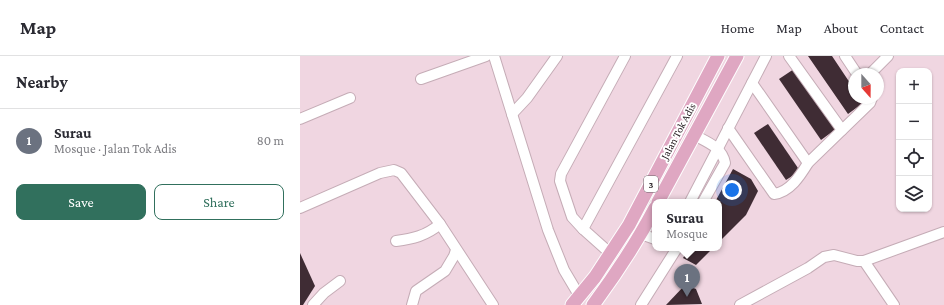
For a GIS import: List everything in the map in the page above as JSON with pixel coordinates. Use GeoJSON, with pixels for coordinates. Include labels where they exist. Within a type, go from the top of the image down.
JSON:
{"type":"FeatureCollection","features":[{"type":"Feature","properties":{"kind":"main road","name":"Jalan Tok Adis"},"geometry":{"type":"LineString","coordinates":[[576,301],[611,254],[629,225],[718,56]]}},
{"type":"Feature","properties":{"kind":"main road","name":"Jalan Tok Adis"},"geometry":{"type":"LineString","coordinates":[[660,199],[737,56]]}},
{"type":"Feature","properties":{"kind":"main road","name":"3"},"geometry":{"type":"LineString","coordinates":[[593,305],[641,234],[652,214]]}},
{"type":"Feature","properties":{"kind":"street"},"geometry":{"type":"LineString","coordinates":[[421,79],[486,56]]}},
{"type":"Feature","properties":{"kind":"street"},"geometry":{"type":"LineString","coordinates":[[494,56],[548,230],[576,301]]}},
{"type":"Feature","properties":{"kind":"street"},"geometry":{"type":"LineString","coordinates":[[512,114],[527,98],[557,56]]}},
{"type":"Feature","properties":{"kind":"street"},"geometry":{"type":"LineString","coordinates":[[611,254],[572,217],[560,181],[561,174],[625,56]]}},
{"type":"Feature","properties":{"kind":"street"},"geometry":{"type":"LineString","coordinates":[[584,229],[677,56]]}},
{"type":"Feature","properties":{"kind":"street"},"geometry":{"type":"LineString","coordinates":[[692,199],[766,56]]}},
{"type":"Feature","properties":{"kind":"street"},"geometry":{"type":"LineString","coordinates":[[789,56],[842,130]]}},
{"type":"Feature","properties":{"kind":"street"},"geometry":{"type":"LineString","coordinates":[[845,56],[853,68]]}},
{"type":"Feature","properties":{"kind":"street"},"geometry":{"type":"LineString","coordinates":[[876,68],[888,56]]}},
{"type":"Feature","properties":{"kind":"street"},"geometry":{"type":"LineString","coordinates":[[752,83],[808,163]]}},
{"type":"Feature","properties":{"kind":"street"},"geometry":{"type":"LineString","coordinates":[[300,119],[350,98]]}},
{"type":"Feature","properties":{"kind":"street"},"geometry":{"type":"LineString","coordinates":[[728,128],[774,194],[782,193],[790,187],[808,163],[867,104]]}},
{"type":"Feature","properties":{"kind":"street"},"geometry":{"type":"LineString","coordinates":[[694,135],[718,148],[724,157],[725,163],[705,199]]}},
{"type":"Feature","properties":{"kind":"street"},"geometry":{"type":"LineString","coordinates":[[300,208],[380,173],[394,170],[401,173],[440,224],[493,305]]}},
{"type":"Feature","properties":{"kind":"street"},"geometry":{"type":"LineString","coordinates":[[396,241],[417,238],[433,230],[440,224]]}},
{"type":"Feature","properties":{"kind":"street"},"geometry":{"type":"LineString","coordinates":[[740,305],[808,268],[824,257],[834,255],[857,262],[864,261],[944,232]]}},
{"type":"Feature","properties":{"kind":"street"},"geometry":{"type":"LineString","coordinates":[[641,234],[652,238]]}},
{"type":"Feature","properties":{"kind":"street"},"geometry":{"type":"LineString","coordinates":[[412,305],[416,291],[445,271],[456,250]]}},
{"type":"Feature","properties":{"kind":"street"},"geometry":{"type":"LineString","coordinates":[[641,305],[674,251]]}},
{"type":"Feature","properties":{"kind":"street"},"geometry":{"type":"LineString","coordinates":[[864,261],[894,305]]}},
{"type":"Feature","properties":{"kind":"street"},"geometry":{"type":"LineString","coordinates":[[313,305],[324,293],[340,282]]}},
{"type":"Feature","properties":{"kind":"building"},"geometry":{"type":"Polygon","coordinates":[[[808,56],[832,56],[848,80],[848,104],[862,104],[848,114],[808,56]]]}},
{"type":"Feature","properties":{"kind":"building"},"geometry":{"type":"Polygon","coordinates":[[[794,69],[836,129],[821,140],[779,79],[794,69]]]}},
{"type":"Feature","properties":{"kind":"building"},"geometry":{"type":"Polygon","coordinates":[[[768,124],[800,171],[786,180],[754,133],[768,124]]]}},
{"type":"Feature","properties":{"kind":"building"},"geometry":{"type":"Polygon","coordinates":[[[733,169],[751,179],[758,191],[746,215],[722,239],[722,199],[717,199],[733,169]]]}},
{"type":"Feature","properties":{"kind":"building"},"geometry":{"type":"Polygon","coordinates":[[[687,251],[710,251],[696,265],[683,258],[687,251]]]}},
{"type":"Feature","properties":{"kind":"building"},"geometry":{"type":"Polygon","coordinates":[[[300,253],[315,286],[303,305],[300,305],[300,253]]]}},
{"type":"Feature","properties":{"kind":"building"},"geometry":{"type":"Polygon","coordinates":[[[685,285],[696,289],[702,304],[666,305],[685,285]]]}},
{"type":"Feature","properties":{"kind":"place","name":"Surau"},"geometry":{"type":"Point","coordinates":[687,297]}}]}
